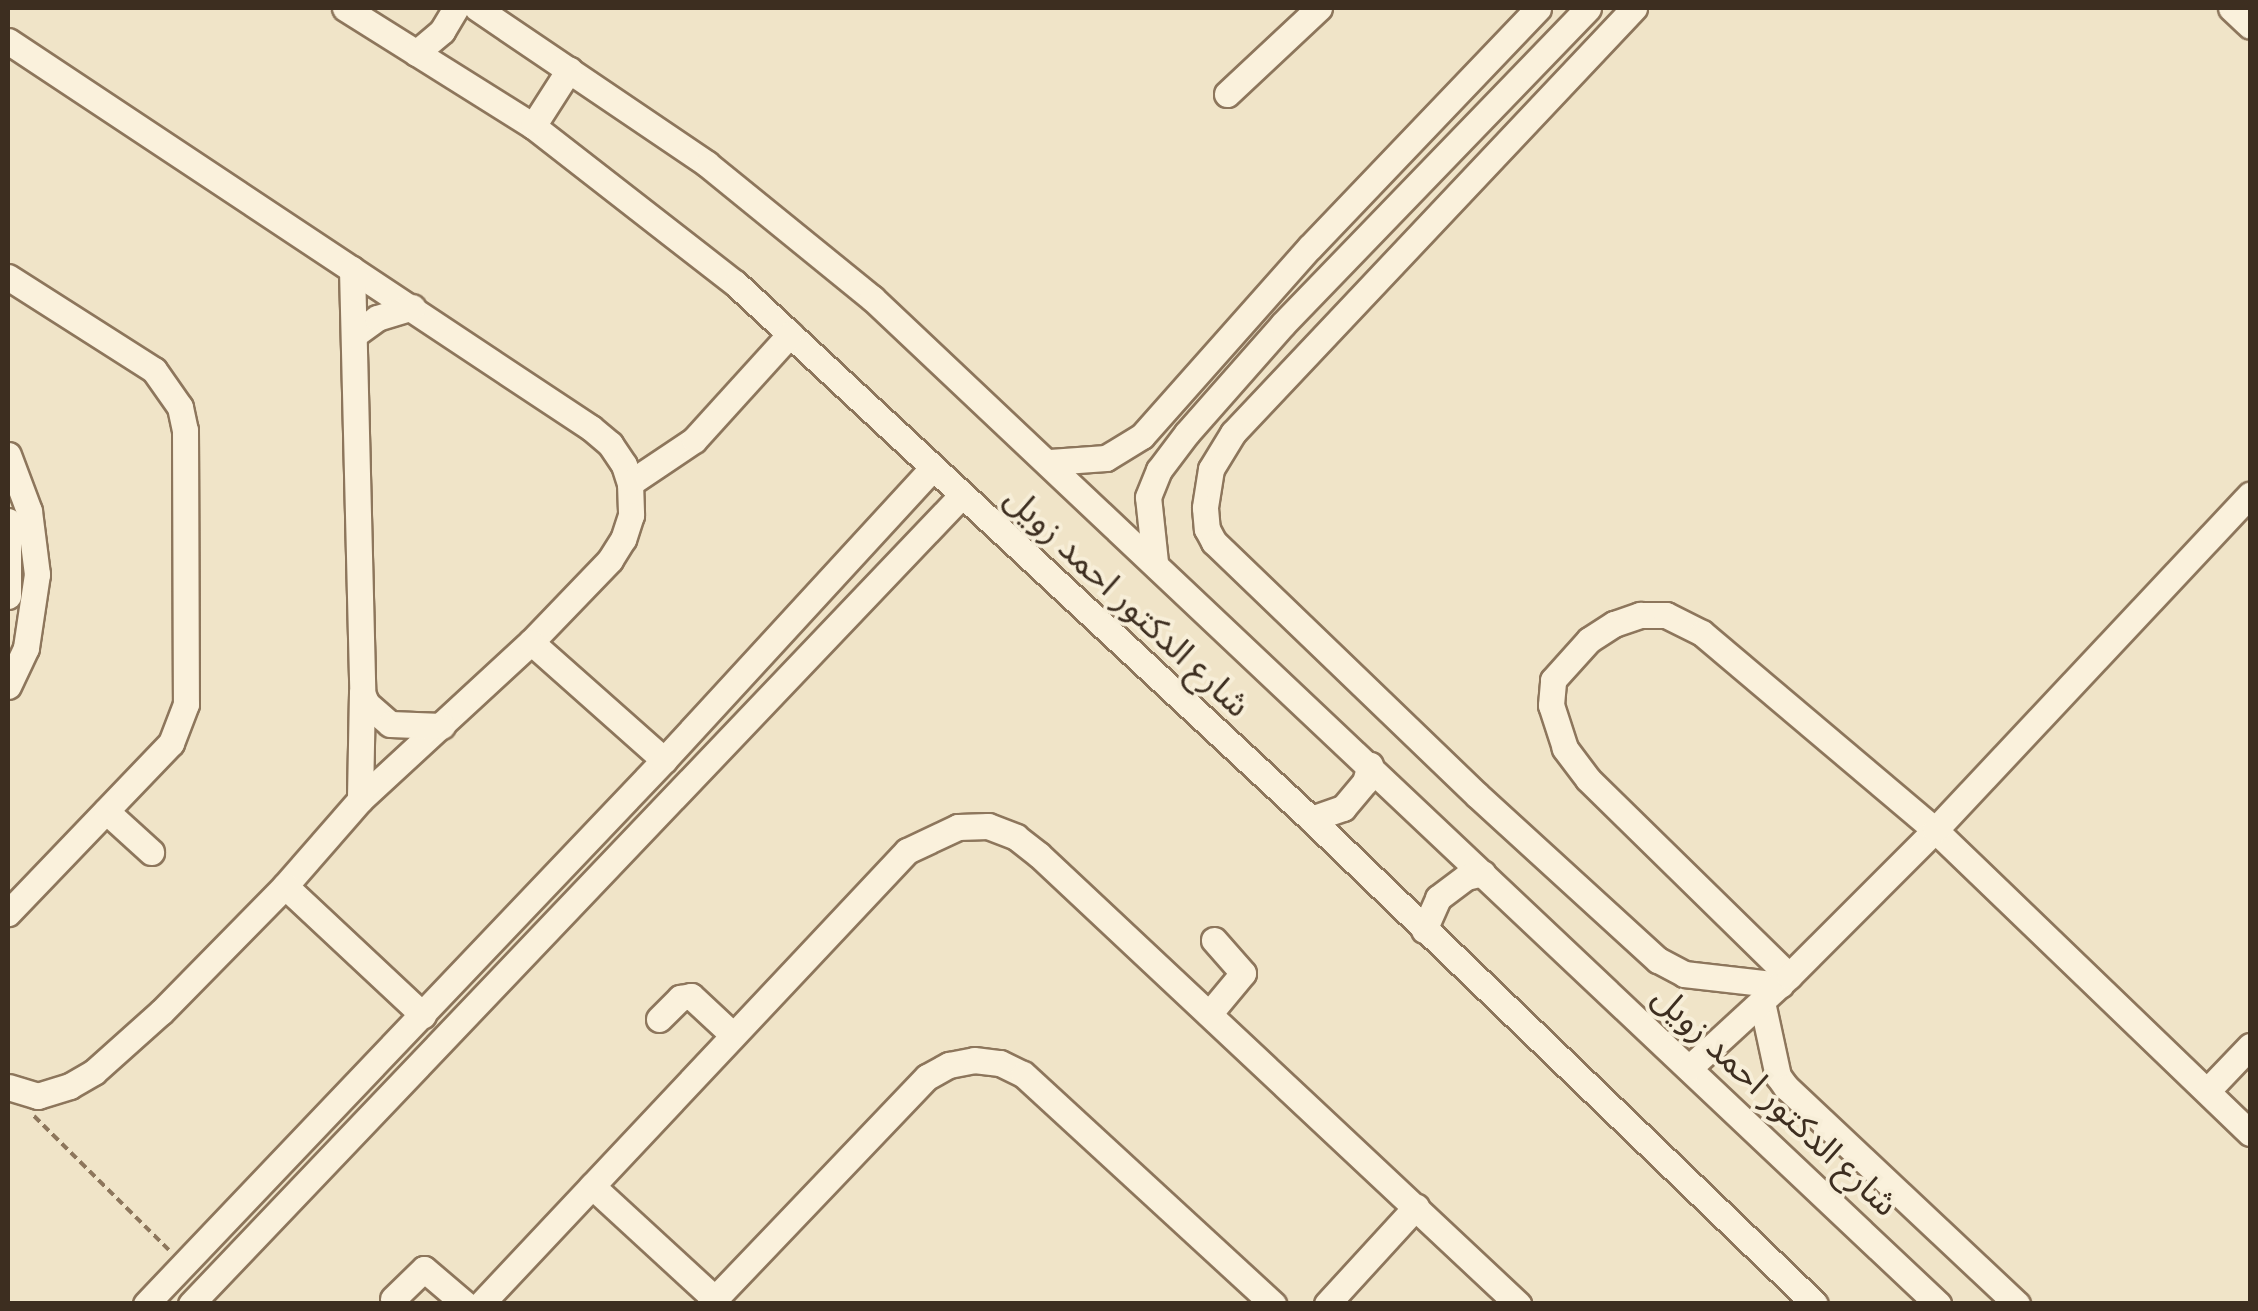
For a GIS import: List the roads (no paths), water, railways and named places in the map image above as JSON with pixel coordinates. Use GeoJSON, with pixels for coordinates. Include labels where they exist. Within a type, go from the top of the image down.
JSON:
{"type":"FeatureCollection","features":[{"type":"Feature","properties":{"kind":"street","name":"شارع الدكتور احمد زويل"},"geometry":{"type":"LineString","coordinates":[[345,8],[532,126],[666,226],[790,334],[1311,820],[1815,1304]]}},
{"type":"Feature","properties":{"kind":"street"},"geometry":{"type":"LineString","coordinates":[[416,53],[442,31],[456,8]]}},
{"type":"Feature","properties":{"kind":"street","name":"شارع الدكتور احمد زويل"},"geometry":{"type":"LineString","coordinates":[[477,8],[754,200],[872,298],[1938,1304]]}},
{"type":"Feature","properties":{"kind":"street"},"geometry":{"type":"LineString","coordinates":[[1227,94],[1319,8]]}},
{"type":"Feature","properties":{"kind":"street"},"geometry":{"type":"LineString","coordinates":[[1050,462],[1087,462],[1126,450],[1538,8]]}},
{"type":"Feature","properties":{"kind":"street"},"geometry":{"type":"LineString","coordinates":[[1155,562],[1148,496],[1160,470],[1283,324],[1588,8]]}},
{"type":"Feature","properties":{"kind":"street"},"geometry":{"type":"LineString","coordinates":[[1634,8],[1233,432],[1212,470],[1205,508],[1206,529],[1477,795],[1658,960],[1684,974],[1777,988]]}},
{"type":"Feature","properties":{"kind":"street"},"geometry":{"type":"LineString","coordinates":[[2231,8],[2250,26]]}},
{"type":"Feature","properties":{"kind":"street"},"geometry":{"type":"LineString","coordinates":[[8,41],[591,428],[610,444],[630,482],[631,515],[624,539],[610,560],[531,642],[360,800],[284,886],[162,1012],[94,1072],[57,1092],[16,1090]]}},
{"type":"Feature","properties":{"kind":"street"},"geometry":{"type":"LineString","coordinates":[[532,126],[570,70]]}},
{"type":"Feature","properties":{"kind":"street"},"geometry":{"type":"LineString","coordinates":[[352,269],[362,693],[360,800]]}},
{"type":"Feature","properties":{"kind":"street"},"geometry":{"type":"LineString","coordinates":[[8,277],[154,370],[170,387],[185,430],[184,718],[171,743],[8,913]]}},
{"type":"Feature","properties":{"kind":"street"},"geometry":{"type":"LineString","coordinates":[[1259,303],[1283,324]]}},
{"type":"Feature","properties":{"kind":"street"},"geometry":{"type":"LineString","coordinates":[[354,336],[377,318],[412,307]]}},
{"type":"Feature","properties":{"kind":"street"},"geometry":{"type":"LineString","coordinates":[[630,482],[694,440],[790,334]]}},
{"type":"Feature","properties":{"kind":"street"},"geometry":{"type":"LineString","coordinates":[[8,455],[29,511],[38,574],[26,648],[8,686]]}},
{"type":"Feature","properties":{"kind":"street"},"geometry":{"type":"LineString","coordinates":[[146,1304],[664,760],[932,468]]}},
{"type":"Feature","properties":{"kind":"street"},"geometry":{"type":"LineString","coordinates":[[1689,1068],[1777,988],[1935,830],[2250,495]]}},
{"type":"Feature","properties":{"kind":"street"},"geometry":{"type":"LineString","coordinates":[[192,1304],[961,496]]}},
{"type":"Feature","properties":{"kind":"street"},"geometry":{"type":"LineString","coordinates":[[8,522],[8,596]]}},
{"type":"Feature","properties":{"kind":"street"},"geometry":{"type":"LineString","coordinates":[[2017,1304],[1786,1087],[1775,1064],[1777,988],[1588,779],[1566,748],[1551,706],[1553,680],[1589,640],[1640,615],[1666,615],[1702,633],[1935,830],[2250,1133]]}},
{"type":"Feature","properties":{"kind":"street"},"geometry":{"type":"LineString","coordinates":[[531,642],[664,760]]}},
{"type":"Feature","properties":{"kind":"street"},"geometry":{"type":"LineString","coordinates":[[362,693],[366,704],[390,724],[442,726]]}},
{"type":"Feature","properties":{"kind":"street"},"geometry":{"type":"LineString","coordinates":[[1311,820],[1344,808],[1366,782],[1370,766]]}},
{"type":"Feature","properties":{"kind":"street"},"geometry":{"type":"LineString","coordinates":[[106,811],[151,852]]}},
{"type":"Feature","properties":{"kind":"street"},"geometry":{"type":"LineString","coordinates":[[481,1304],[907,851],[958,827],[988,826],[1016,836],[1518,1304]]}},
{"type":"Feature","properties":{"kind":"street"},"geometry":{"type":"LineString","coordinates":[[1424,930],[1438,898],[1466,877],[1483,872]]}},
{"type":"Feature","properties":{"kind":"street"},"geometry":{"type":"LineString","coordinates":[[284,886],[423,1015]]}},
{"type":"Feature","properties":{"kind":"street"},"geometry":{"type":"LineString","coordinates":[[1209,1014],[1243,973],[1214,940]]}},
{"type":"Feature","properties":{"kind":"street"},"geometry":{"type":"LineString","coordinates":[[659,1019],[680,998],[691,996],[733,1035]]}},
{"type":"Feature","properties":{"kind":"street"},"geometry":{"type":"LineString","coordinates":[[2208,1090],[2250,1046]]}},
{"type":"Feature","properties":{"kind":"street"},"geometry":{"type":"LineString","coordinates":[[592,1186],[713,1301],[927,1077],[949,1065],[974,1060],[1000,1063],[1023,1074],[1274,1304]]}},
{"type":"Feature","properties":{"kind":"street"},"geometry":{"type":"LineString","coordinates":[[1327,1304],[1416,1207]]}},
{"type":"Feature","properties":{"kind":"street"},"geometry":{"type":"LineString","coordinates":[[393,1298],[424,1269],[464,1304]]}}]}
